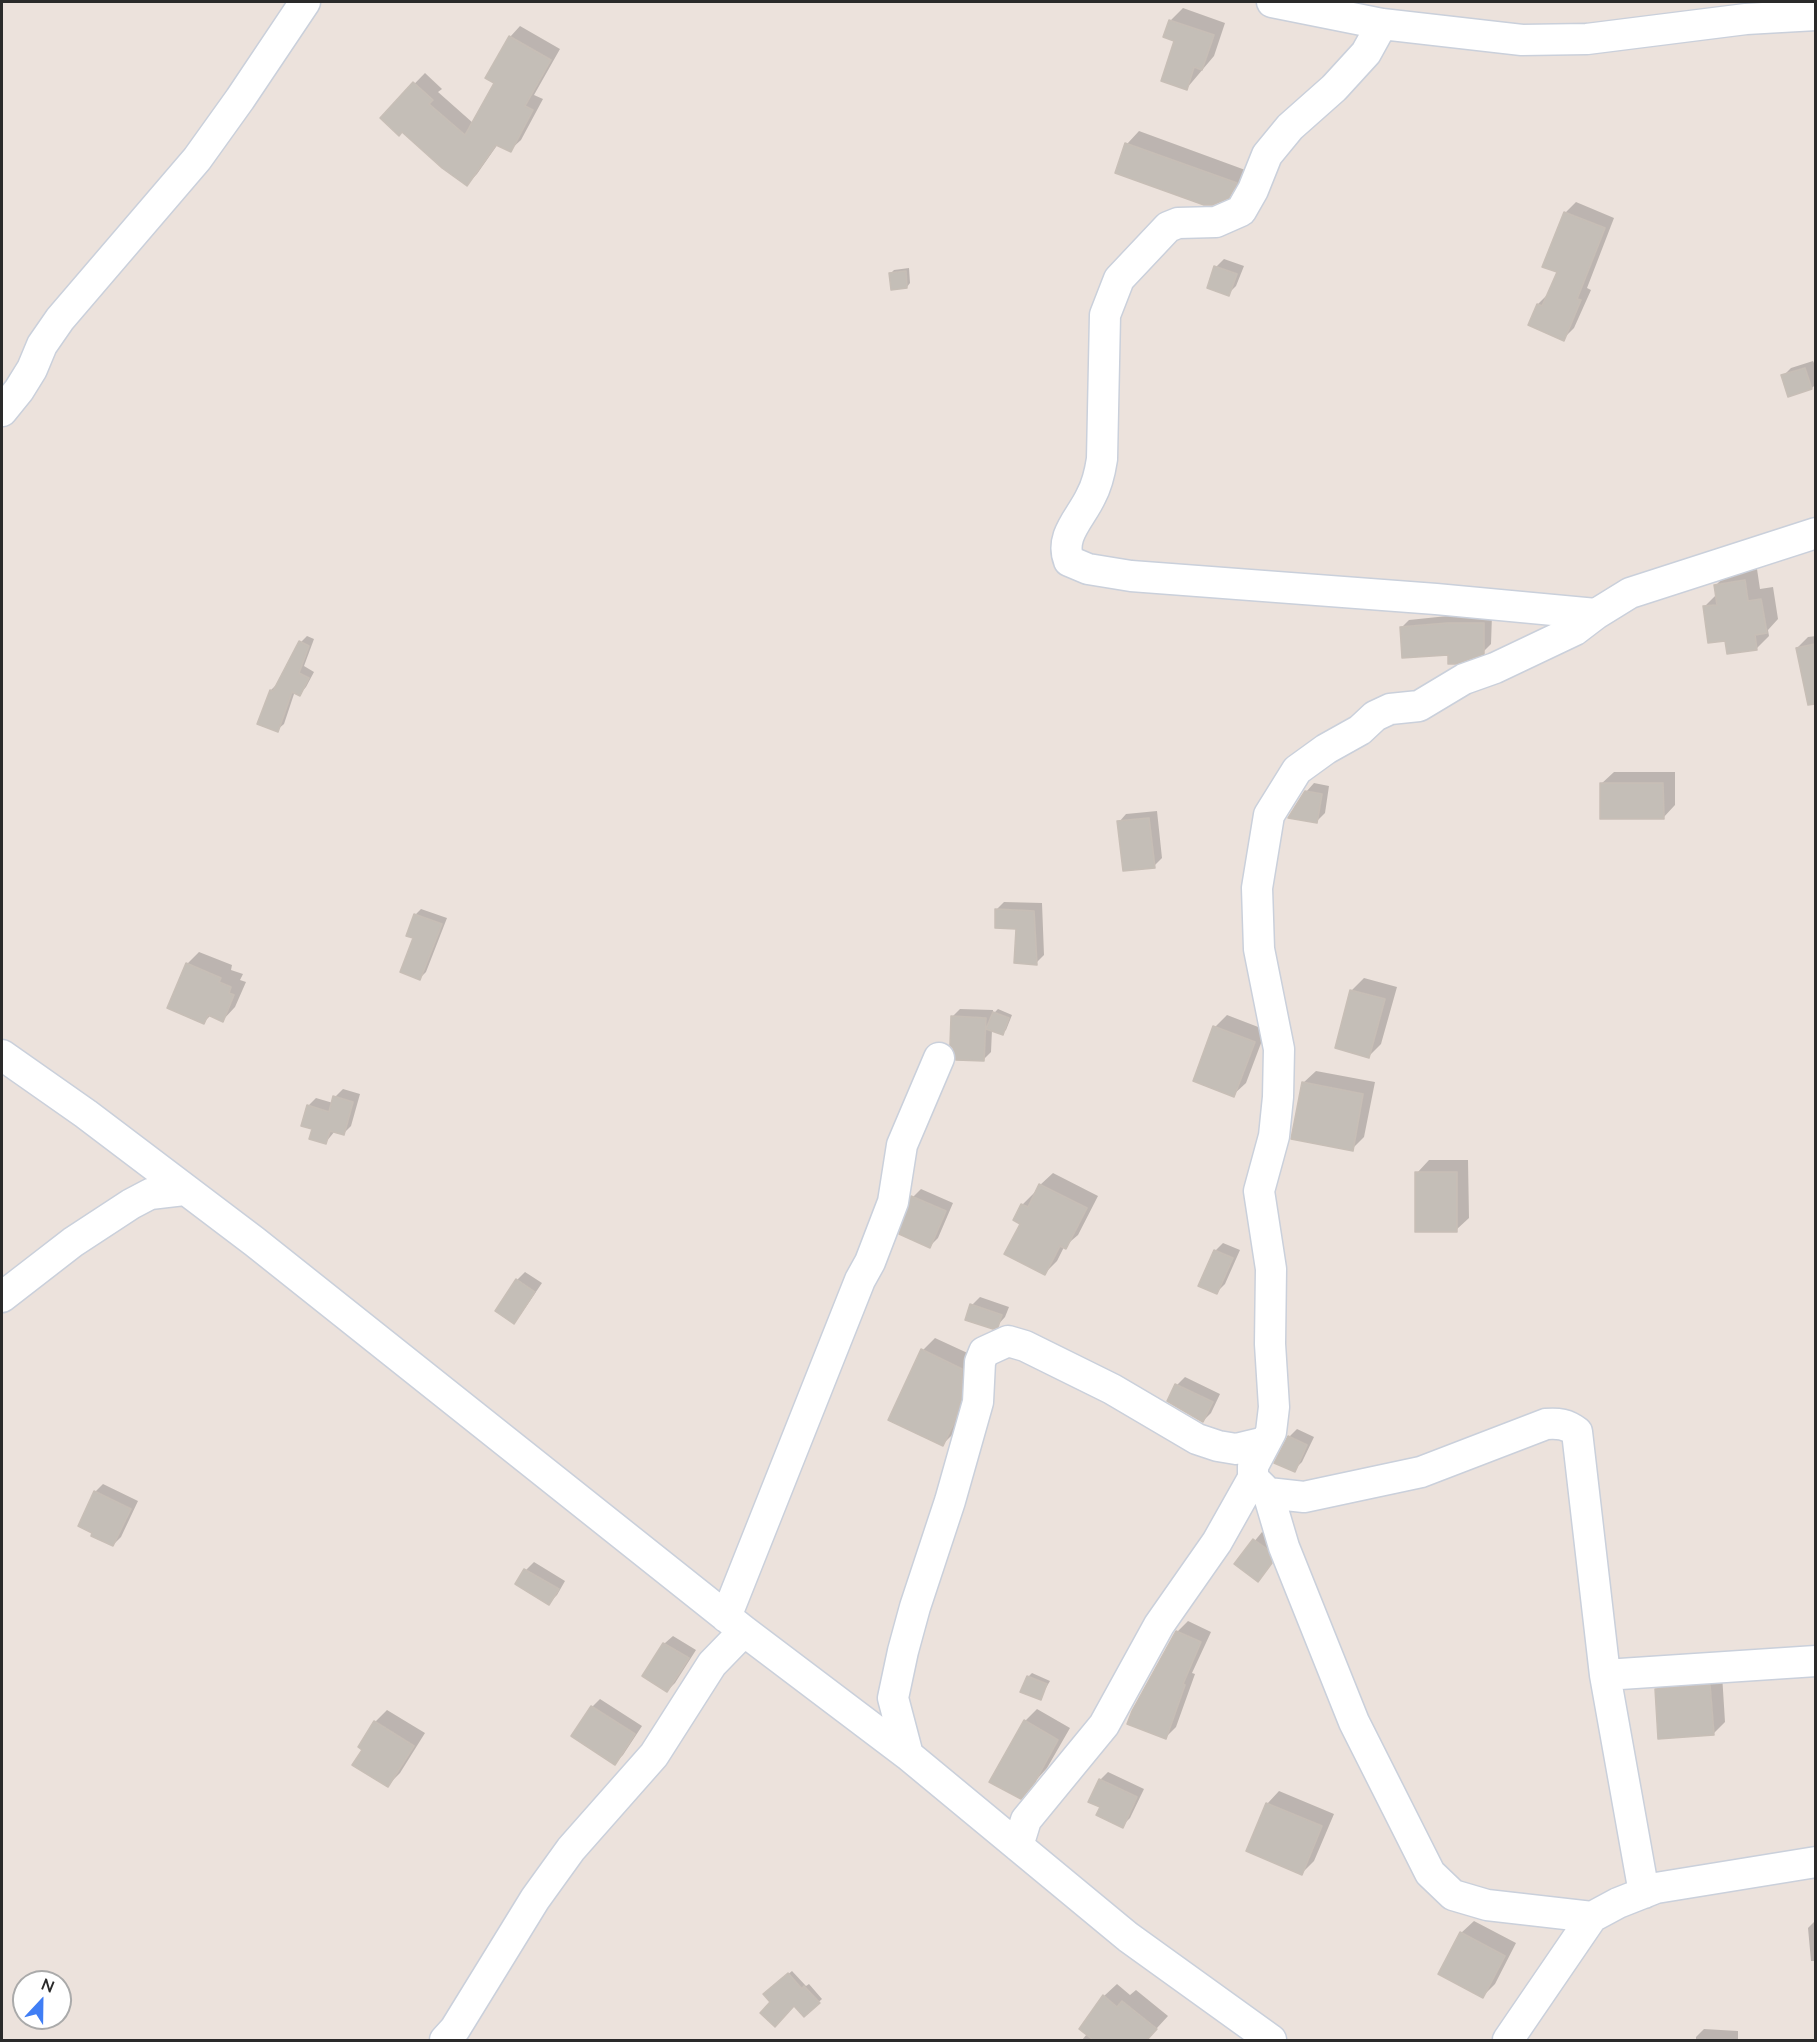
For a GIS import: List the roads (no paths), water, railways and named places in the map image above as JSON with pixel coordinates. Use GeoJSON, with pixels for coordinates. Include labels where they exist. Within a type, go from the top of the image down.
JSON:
{"type":"FeatureCollection","features":[{"type":"Feature","properties":{"kind":"street"},"geometry":{"type":"LineString","coordinates":[[2,411],[20,390],[42,345],[60,319],[197,159],[305,2]]}},
{"type":"Feature","properties":{"kind":"street"},"geometry":{"type":"LineString","coordinates":[[1272,2],[1382,24],[1522,40],[1555,41],[1677,29],[1745,10],[1815,15]]}},
{"type":"Feature","properties":{"kind":"street"},"geometry":{"type":"LineString","coordinates":[[1382,24],[1366,53],[1334,88],[1290,127],[1268,155],[1241,211],[1216,222],[1178,223],[1168,227],[1119,279],[1105,315],[1100,472],[1092,495],[1066,539],[1065,551],[1069,561],[1088,569],[1131,576],[1436,599],[1596,614]]}},
{"type":"Feature","properties":{"kind":"street"},"geometry":{"type":"LineString","coordinates":[[1592,1917],[1487,1905],[1453,1895],[1430,1873],[1354,1722],[1253,1466],[1271,1432],[1275,1407],[1270,1344],[1271,1269],[1259,1191],[1274,1136],[1279,1049],[1259,939],[1257,888],[1269,815],[1297,770],[1326,749],[1360,730],[1375,716],[1390,709],[1419,706],[1464,679],[1495,668],[1575,630],[1630,593],[1815,533]]}},
{"type":"Feature","properties":{"kind":"street"},"geometry":{"type":"LineString","coordinates":[[2,1055],[86,1114],[255,1242],[735,1624],[908,1755],[1128,1936],[1271,2040]]}},
{"type":"Feature","properties":{"kind":"street"},"geometry":{"type":"LineString","coordinates":[[444,2040],[455,2029],[535,1899],[571,1849],[654,1755],[735,1624],[860,1280],[870,1262],[893,1202],[903,1145],[939,1058]]}},
{"type":"Feature","properties":{"kind":"street"},"geometry":{"type":"LineString","coordinates":[[2,1297],[73,1242],[130,1204],[150,1194],[184,1190]]}},
{"type":"Feature","properties":{"kind":"street"},"geometry":{"type":"LineString","coordinates":[[908,1755],[893,1698],[912,1618],[950,1501],[978,1402],[980,1362],[984,1352],[1008,1341],[1025,1346],[1112,1389],[1197,1439],[1236,1449],[1265,1442]]}},
{"type":"Feature","properties":{"kind":"street"},"geometry":{"type":"LineString","coordinates":[[1260,1486],[1304,1497],[1420,1472],[1546,1425],[1557,1423],[1567,1425],[1577,1432],[1605,1675],[1644,1893]]}},
{"type":"Feature","properties":{"kind":"street"},"geometry":{"type":"LineString","coordinates":[[1018,1846],[1026,1820],[1104,1725],[1159,1625],[1217,1542],[1260,1486]]}},
{"type":"Feature","properties":{"kind":"street"},"geometry":{"type":"LineString","coordinates":[[1605,1675],[1815,1661]]}},
{"type":"Feature","properties":{"kind":"street"},"geometry":{"type":"LineString","coordinates":[[1508,2040],[1592,1917],[1656,1888],[1815,1862]]}}]}
